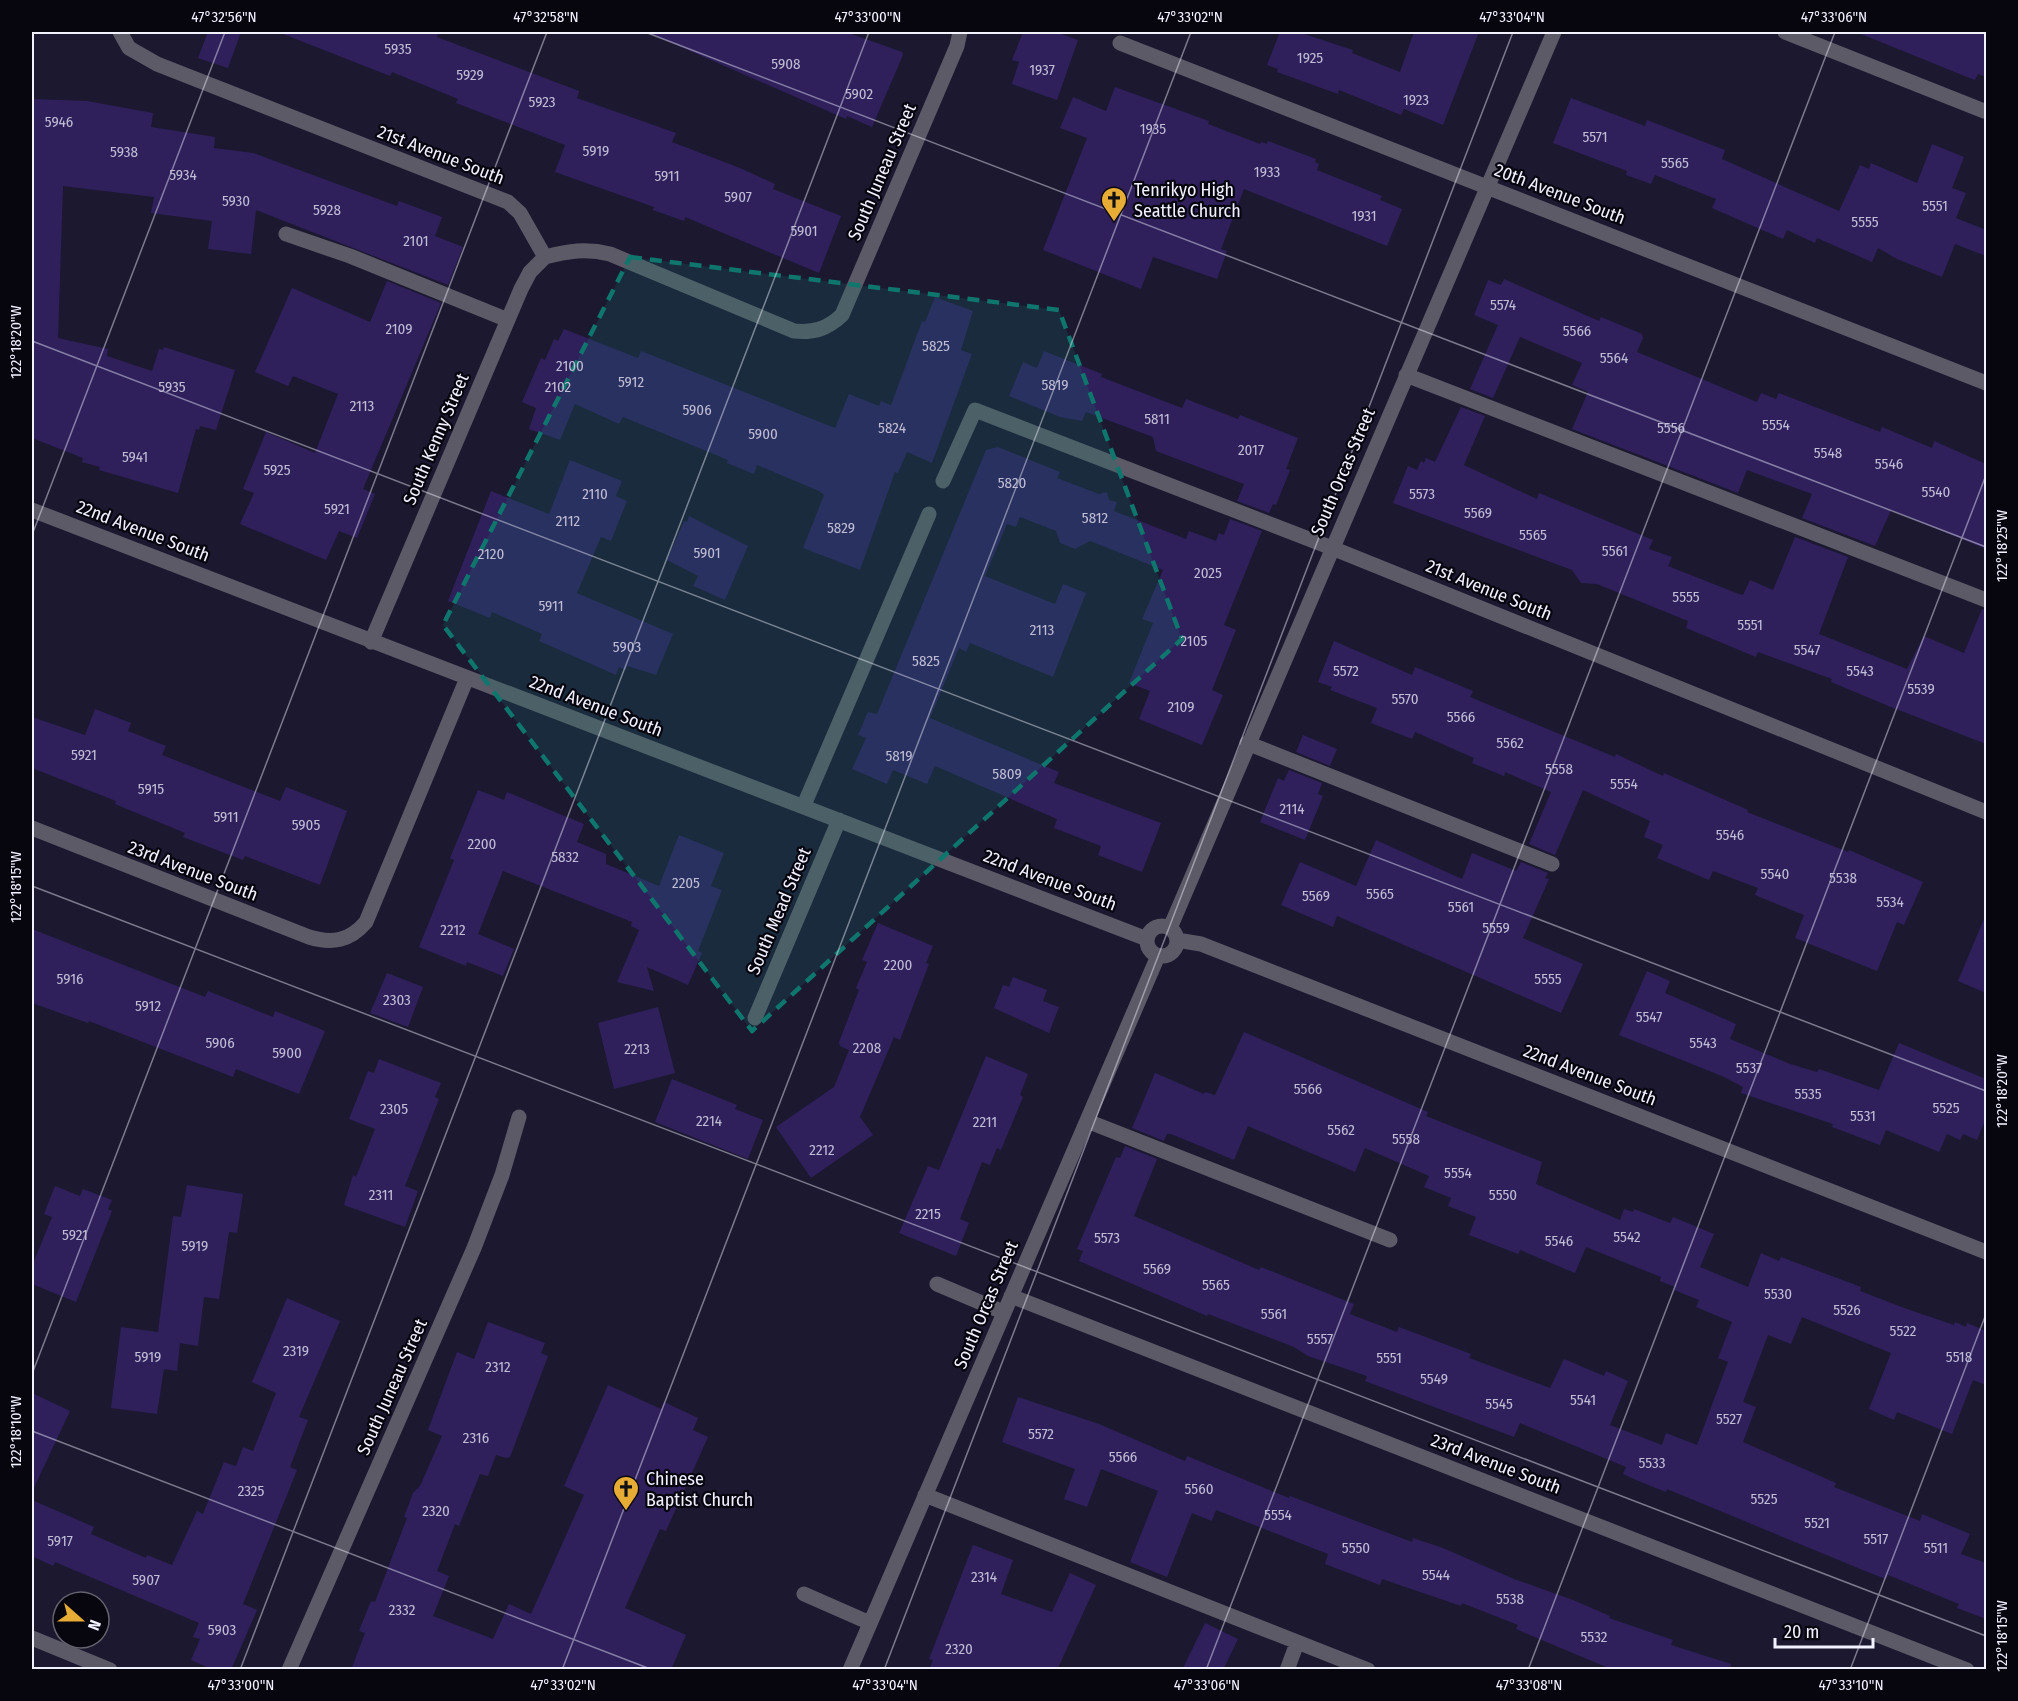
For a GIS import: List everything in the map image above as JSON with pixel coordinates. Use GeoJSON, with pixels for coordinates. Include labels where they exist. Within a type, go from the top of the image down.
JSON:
{"type":"FeatureCollection","features":[{"type":"Feature","properties":{"kind":"street","name":"South Juneau Street"},"geometry":{"type":"LineString","coordinates":[[545,257],[576,249],[591,249],[610,254],[794,331],[813,333],[832,324],[842,315],[957,46],[960,32]]}},
{"type":"Feature","properties":{"kind":"street","name":"South Orcas Street"},"geometry":{"type":"LineString","coordinates":[[1174,934],[1247,743],[1554,32]]}},
{"type":"Feature","properties":{"kind":"street"},"geometry":{"type":"LineString","coordinates":[[1785,32],[1984,111]]}},
{"type":"Feature","properties":{"kind":"street","name":"21st Avenue South"},"geometry":{"type":"LineString","coordinates":[[120,34],[129,48],[157,64],[508,202],[520,213],[545,257]]}},
{"type":"Feature","properties":{"kind":"street","name":"20th Avenue South"},"geometry":{"type":"LineString","coordinates":[[1120,43],[1986,383]]}},
{"type":"Feature","properties":{"kind":"street"},"geometry":{"type":"LineString","coordinates":[[286,234],[350,256],[508,320]]}},
{"type":"Feature","properties":{"kind":"street","name":"South Kenny Street"},"geometry":{"type":"LineString","coordinates":[[371,642],[508,320],[530,272],[545,257]]}},
{"type":"Feature","properties":{"kind":"street"},"geometry":{"type":"LineString","coordinates":[[1406,375],[1986,600]]}},
{"type":"Feature","properties":{"kind":"street","name":"21st Avenue South"},"geometry":{"type":"LineString","coordinates":[[943,481],[975,410],[1332,548],[1986,812]]}},
{"type":"Feature","properties":{"kind":"street","name":"22nd Avenue South"},"geometry":{"type":"LineString","coordinates":[[32,510],[371,642],[804,805],[1147,939]]}},
{"type":"Feature","properties":{"kind":"street"},"geometry":{"type":"LineString","coordinates":[[804,805],[929,514]]}},
{"type":"Feature","properties":{"kind":"street","name":"23rd Avenue South"},"geometry":{"type":"LineString","coordinates":[[32,828],[309,937],[325,942],[342,940],[357,932],[366,922],[467,678]]}},
{"type":"Feature","properties":{"kind":"street"},"geometry":{"type":"LineString","coordinates":[[1247,743],[1552,864]]}},
{"type":"Feature","properties":{"kind":"street","name":"South Mead Street"},"geometry":{"type":"LineString","coordinates":[[755,1018],[839,819]]}},
{"type":"Feature","properties":{"kind":"street"},"geometry":{"type":"LineString","coordinates":[[1155,928],[1174,934],[1171,954],[1158,956],[1149,948],[1147,939],[1155,928]]}},
{"type":"Feature","properties":{"kind":"street","name":"22nd Avenue South"},"geometry":{"type":"LineString","coordinates":[[1174,934],[1986,1252]]}},
{"type":"Feature","properties":{"kind":"street","name":"South Orcas Street"},"geometry":{"type":"LineString","coordinates":[[850,1670],[1158,956]]}},
{"type":"Feature","properties":{"kind":"street","name":"South Juneau Street"},"geometry":{"type":"LineString","coordinates":[[289,1670],[474,1248],[493,1202],[519,1117]]}},
{"type":"Feature","properties":{"kind":"street"},"geometry":{"type":"LineString","coordinates":[[1086,1121],[1390,1240]]}},
{"type":"Feature","properties":{"kind":"street"},"geometry":{"type":"LineString","coordinates":[[937,1284],[1003,1312]]}},
{"type":"Feature","properties":{"kind":"street","name":"23rd Avenue South"},"geometry":{"type":"LineString","coordinates":[[1011,1296],[1967,1670]]}},
{"type":"Feature","properties":{"kind":"street"},"geometry":{"type":"LineString","coordinates":[[925,1495],[1368,1670]]}},
{"type":"Feature","properties":{"kind":"street"},"geometry":{"type":"LineString","coordinates":[[804,1594],[870,1623]]}},
{"type":"Feature","properties":{"kind":"street"},"geometry":{"type":"LineString","coordinates":[[32,1638],[110,1670]]}},
{"type":"Feature","properties":{"kind":"street"},"geometry":{"type":"LineString","coordinates":[[1287,1670],[1297,1642]]}},
{"type":"Feature","properties":{"kind":"highlighted area"},"geometry":{"type":"Polygon","coordinates":[[[630,257],[1059,310],[1182,639],[752,1031],[443,625],[630,257]]]}},
{"type":"Feature","properties":{"kind":"building"},"geometry":{"type":"Polygon","coordinates":[[[208,32],[241,32],[228,68],[198,58],[208,32]]]}},
{"type":"Feature","properties":{"kind":"building"},"geometry":{"type":"Polygon","coordinates":[[[283,32],[439,32],[437,37],[579,91],[577,98],[676,133],[672,142],[740,168],[775,184],[773,189],[841,216],[819,273],[685,217],[684,221],[653,210],[654,207],[555,172],[565,145],[456,103],[458,99],[392,72],[390,76],[283,34],[283,32]]]}},
{"type":"Feature","properties":{"kind":"building"},"geometry":{"type":"Polygon","coordinates":[[[647,32],[846,32],[902,52],[903,55],[872,127],[847,116],[846,119],[647,32]]]}},
{"type":"Feature","properties":{"kind":"building"},"geometry":{"type":"Polygon","coordinates":[[[1023,32],[1056,32],[1078,40],[1057,100],[1012,84],[1019,62],[1012,60],[1023,32]]]}},
{"type":"Feature","properties":{"kind":"building"},"geometry":{"type":"Polygon","coordinates":[[[1280,32],[1298,32],[1353,50],[1352,53],[1400,72],[1414,32],[1479,32],[1443,125],[1404,109],[1401,115],[1339,90],[1338,94],[1277,72],[1278,69],[1267,65],[1280,32]]]}},
{"type":"Feature","properties":{"kind":"building"},"geometry":{"type":"Polygon","coordinates":[[[1856,32],[1986,32],[1986,77],[1978,74],[1975,80],[1856,32]]]}},
{"type":"Feature","properties":{"kind":"building"},"geometry":{"type":"Polygon","coordinates":[[[1115,87],[1209,121],[1208,124],[1260,144],[1261,142],[1267,144],[1268,141],[1316,159],[1315,162],[1319,164],[1317,170],[1382,196],[1380,200],[1402,209],[1387,246],[1244,189],[1221,249],[1227,251],[1217,279],[1153,257],[1141,289],[1043,250],[1087,138],[1060,128],[1073,97],[1106,111],[1115,87]]]}},
{"type":"Feature","properties":{"kind":"building"},"geometry":{"type":"Polygon","coordinates":[[[1571,98],[1645,126],[1647,120],[1725,150],[1722,159],[1839,211],[1860,165],[1869,169],[1871,163],[1917,183],[1932,144],[1964,157],[1952,188],[1966,193],[1956,218],[1986,230],[1986,256],[1955,244],[1942,277],[1897,259],[1878,248],[1872,262],[1817,238],[1815,243],[1787,230],[1783,239],[1712,208],[1716,199],[1655,175],[1651,184],[1626,175],[1627,171],[1553,143],[1571,98]]]}},
{"type":"Feature","properties":{"kind":"building"},"geometry":{"type":"Polygon","coordinates":[[[32,99],[87,101],[153,113],[151,127],[215,137],[214,148],[253,153],[397,206],[399,201],[442,217],[435,236],[463,247],[448,285],[256,210],[251,254],[208,249],[212,221],[151,213],[154,197],[63,186],[58,338],[108,349],[107,356],[152,371],[159,349],[163,350],[164,347],[235,370],[216,430],[200,426],[199,430],[196,429],[178,493],[99,470],[100,467],[82,462],[83,458],[32,438],[32,99]]]}},
{"type":"Feature","properties":{"kind":"building"},"geometry":{"type":"Polygon","coordinates":[[[1504,279],[1599,321],[1601,317],[1642,334],[1643,338],[1637,352],[1757,402],[1761,393],[1776,399],[1779,393],[1880,432],[1882,427],[1932,448],[1934,441],[1986,464],[1986,549],[1891,510],[1875,546],[1802,518],[1812,494],[1747,470],[1738,493],[1572,429],[1588,392],[1572,385],[1582,363],[1520,337],[1493,398],[1470,389],[1498,325],[1474,315],[1488,280],[1501,285],[1504,279]]]}},
{"type":"Feature","properties":{"kind":"building"},"geometry":{"type":"Polygon","coordinates":[[[387,281],[441,303],[363,489],[375,494],[357,538],[339,531],[326,560],[240,524],[254,493],[243,489],[266,432],[315,453],[338,394],[293,376],[288,386],[255,372],[292,288],[370,322],[387,281]]]}},
{"type":"Feature","properties":{"kind":"building"},"geometry":{"type":"Polygon","coordinates":[[[935,297],[973,311],[961,350],[972,354],[932,463],[907,452],[898,473],[895,472],[860,570],[803,548],[824,495],[819,491],[757,465],[754,474],[727,463],[728,460],[623,417],[619,424],[575,404],[560,440],[529,429],[536,408],[522,402],[541,358],[545,360],[554,339],[558,341],[564,329],[638,358],[641,351],[835,428],[849,394],[879,406],[881,401],[891,405],[922,321],[925,322],[935,297]]]}},
{"type":"Feature","properties":{"kind":"building"},"geometry":{"type":"Polygon","coordinates":[[[1044,351],[1102,374],[1101,377],[1182,408],[1186,399],[1238,419],[1240,415],[1298,438],[1286,469],[1290,470],[1276,505],[1273,504],[1269,513],[1237,501],[1244,484],[1156,451],[1153,437],[1086,412],[1082,421],[1060,417],[1009,396],[1023,362],[1037,368],[1044,351]]]}},
{"type":"Feature","properties":{"kind":"building"},"geometry":{"type":"Polygon","coordinates":[[[1461,407],[1485,416],[1464,465],[1537,499],[1539,493],[1653,540],[1649,549],[1672,557],[1668,566],[1739,594],[1743,595],[1750,580],[1773,590],[1795,537],[1848,557],[1819,634],[1907,669],[1924,636],[1964,653],[1982,609],[1986,610],[1986,744],[1831,682],[1832,679],[1758,652],[1756,657],[1686,628],[1688,621],[1597,584],[1581,583],[1572,570],[1393,503],[1408,466],[1417,470],[1421,461],[1424,463],[1426,458],[1435,462],[1461,407]]]}},
{"type":"Feature","properties":{"kind":"building"},"geometry":{"type":"Polygon","coordinates":[[[998,447],[1060,472],[1057,478],[1099,494],[1107,492],[1109,500],[1117,502],[1114,511],[1186,539],[1189,531],[1216,541],[1219,533],[1224,535],[1230,519],[1262,531],[1224,625],[1236,630],[1212,690],[1223,695],[1202,745],[1139,719],[1150,691],[1129,683],[1153,623],[1142,619],[1163,570],[1090,541],[1075,549],[1060,543],[1056,531],[1020,517],[1016,527],[1007,524],[985,576],[1055,604],[1063,584],[1086,593],[1053,677],[970,643],[966,652],[959,648],[930,718],[1059,772],[1054,783],[1161,823],[1142,872],[1098,855],[1101,846],[1054,828],[1057,819],[935,766],[927,784],[893,770],[887,784],[852,769],[866,738],[858,735],[868,712],[877,714],[986,450],[998,447]]]}},
{"type":"Feature","properties":{"kind":"building"},"geometry":{"type":"Polygon","coordinates":[[[570,460],[622,481],[616,496],[627,501],[611,541],[601,537],[577,593],[673,634],[656,675],[627,666],[626,670],[619,667],[616,675],[539,641],[542,634],[492,612],[490,618],[448,601],[491,491],[549,514],[570,460]]]}},
{"type":"Feature","properties":{"kind":"building"},"geometry":{"type":"Polygon","coordinates":[[[689,516],[748,546],[725,600],[693,586],[698,576],[667,560],[684,521],[687,522],[689,516]]]}},
{"type":"Feature","properties":{"kind":"building"},"geometry":{"type":"Polygon","coordinates":[[[1334,641],[1412,675],[1415,667],[1473,691],[1470,697],[1615,757],[1616,754],[1663,776],[1664,773],[1748,810],[1747,812],[1848,852],[1849,850],[1923,882],[1904,925],[1897,922],[1877,971],[1795,938],[1804,915],[1755,895],[1758,888],[1713,871],[1709,880],[1657,858],[1663,845],[1644,837],[1650,821],[1583,790],[1555,855],[1529,844],[1551,792],[1505,772],[1504,776],[1472,763],[1474,758],[1415,732],[1412,739],[1371,723],[1377,708],[1330,690],[1332,687],[1318,682],[1334,641]]]}},
{"type":"Feature","properties":{"kind":"building"},"geometry":{"type":"Polygon","coordinates":[[[95,709],[131,723],[128,731],[166,746],[162,755],[280,801],[286,787],[347,811],[320,885],[245,856],[243,860],[183,837],[185,833],[115,804],[116,801],[32,768],[32,717],[85,735],[95,709]]]}},
{"type":"Feature","properties":{"kind":"building"},"geometry":{"type":"Polygon","coordinates":[[[1303,735],[1337,749],[1330,766],[1296,752],[1303,735]]]}},
{"type":"Feature","properties":{"kind":"building"},"geometry":{"type":"Polygon","coordinates":[[[1289,770],[1322,783],[1318,794],[1323,796],[1305,840],[1260,822],[1278,778],[1284,781],[1289,770]]]}},
{"type":"Feature","properties":{"kind":"building"},"geometry":{"type":"Polygon","coordinates":[[[478,790],[504,800],[507,792],[584,824],[577,842],[606,854],[606,864],[659,886],[679,835],[724,853],[711,886],[722,890],[698,951],[702,953],[688,985],[647,967],[654,991],[617,982],[639,930],[631,926],[632,922],[503,871],[478,934],[514,949],[503,976],[467,962],[466,966],[419,947],[454,860],[450,858],[478,790]]]}},
{"type":"Feature","properties":{"kind":"building"},"geometry":{"type":"Polygon","coordinates":[[[1376,840],[1462,879],[1472,853],[1516,871],[1521,862],[1548,873],[1545,878],[1549,879],[1523,938],[1583,964],[1561,1013],[1337,916],[1333,927],[1281,905],[1300,862],[1356,886],[1376,840]]]}},
{"type":"Feature","properties":{"kind":"building"},"geometry":{"type":"Polygon","coordinates":[[[1986,914],[1986,993],[1958,981],[1986,914]]]}},
{"type":"Feature","properties":{"kind":"building"},"geometry":{"type":"Polygon","coordinates":[[[878,923],[933,946],[926,963],[929,964],[900,1040],[894,1037],[860,1117],[873,1135],[811,1178],[776,1127],[834,1087],[849,1050],[840,1046],[839,1042],[867,962],[862,960],[878,923]]]}},
{"type":"Feature","properties":{"kind":"building"},"geometry":{"type":"Polygon","coordinates":[[[32,929],[205,997],[208,991],[273,1017],[275,1011],[325,1031],[299,1094],[236,1069],[233,1077],[89,1021],[88,1023],[32,1003],[32,929]]]}},
{"type":"Feature","properties":{"kind":"building"},"geometry":{"type":"Polygon","coordinates":[[[1647,971],[1670,981],[1665,993],[1736,1024],[1730,1039],[1790,1064],[1817,1072],[1819,1069],[1879,1090],[1899,1043],[1986,1079],[1986,1118],[1977,1140],[1963,1134],[1960,1140],[1947,1134],[1939,1152],[1886,1130],[1880,1145],[1832,1127],[1833,1124],[1741,1093],[1743,1087],[1722,1076],[1619,1035],[1647,971]]]}},
{"type":"Feature","properties":{"kind":"building"},"geometry":{"type":"Polygon","coordinates":[[[387,973],[423,987],[408,1027],[370,1013],[387,973]]]}},
{"type":"Feature","properties":{"kind":"building"},"geometry":{"type":"Polygon","coordinates":[[[1013,977],[1047,990],[1043,1001],[1059,1007],[1049,1033],[994,1008],[1003,985],[1009,987],[1013,977]]]}},
{"type":"Feature","properties":{"kind":"building"},"geometry":{"type":"Polygon","coordinates":[[[658,1007],[675,1073],[614,1089],[598,1023],[658,1007]]]}},
{"type":"Feature","properties":{"kind":"building"},"geometry":{"type":"Polygon","coordinates":[[[1244,1032],[1428,1112],[1426,1116],[1542,1162],[1536,1184],[1620,1220],[1624,1209],[1633,1212],[1634,1209],[1670,1223],[1673,1217],[1714,1234],[1700,1267],[1748,1287],[1761,1253],[1779,1261],[1781,1257],[1861,1287],[1860,1291],[1907,1309],[1954,1325],[1955,1322],[1966,1327],[1967,1323],[1986,1331],[1986,1385],[1973,1380],[1952,1434],[1897,1412],[1894,1420],[1869,1409],[1891,1353],[1802,1317],[1791,1344],[1768,1335],[1743,1402],[1756,1407],[1743,1442],[1836,1483],[1834,1487],[1920,1521],[1922,1514],[1970,1534],[1961,1554],[1986,1563],[1986,1619],[1957,1608],[1959,1604],[1888,1575],[1886,1579],[1870,1573],[1667,1489],[1666,1492],[1636,1480],[1623,1474],[1626,1467],[1520,1423],[1514,1437],[1365,1381],[1367,1376],[1308,1356],[1294,1347],[1208,1314],[1207,1316],[1079,1261],[1083,1251],[1077,1249],[1116,1157],[1120,1158],[1125,1146],[1157,1159],[1134,1216],[1259,1270],[1261,1267],[1354,1304],[1350,1314],[1397,1332],[1399,1327],[1471,1354],[1469,1358],[1550,1388],[1564,1359],[1604,1376],[1606,1371],[1628,1381],[1610,1425],[1662,1445],[1666,1433],[1697,1445],[1728,1362],[1718,1358],[1732,1322],[1696,1307],[1699,1300],[1674,1290],[1675,1287],[1660,1281],[1661,1277],[1586,1247],[1575,1273],[1520,1250],[1518,1254],[1469,1235],[1476,1217],[1448,1206],[1451,1198],[1424,1187],[1429,1176],[1365,1148],[1355,1172],[1248,1126],[1234,1160],[1171,1134],[1167,1134],[1164,1141],[1132,1128],[1155,1073],[1204,1094],[1205,1092],[1215,1095],[1244,1032]]]}},
{"type":"Feature","properties":{"kind":"building"},"geometry":{"type":"Polygon","coordinates":[[[986,1056],[1028,1074],[1020,1095],[1023,1097],[1001,1150],[997,1148],[990,1165],[982,1162],[960,1219],[969,1223],[956,1256],[899,1233],[928,1166],[939,1170],[986,1056]]]}},
{"type":"Feature","properties":{"kind":"building"},"geometry":{"type":"Polygon","coordinates":[[[379,1059],[441,1083],[435,1097],[439,1099],[405,1186],[418,1191],[405,1227],[344,1205],[353,1175],[356,1177],[375,1129],[349,1119],[368,1071],[374,1073],[379,1059]]]}},
{"type":"Feature","properties":{"kind":"building"},"geometry":{"type":"Polygon","coordinates":[[[672,1079],[737,1105],[735,1109],[763,1120],[748,1159],[655,1122],[672,1079]]]}},
{"type":"Feature","properties":{"kind":"building"},"geometry":{"type":"Polygon","coordinates":[[[187,1185],[243,1194],[237,1233],[229,1232],[219,1299],[204,1297],[198,1346],[180,1343],[177,1371],[164,1369],[157,1414],[111,1408],[121,1327],[158,1332],[173,1216],[181,1217],[187,1185]]]}},
{"type":"Feature","properties":{"kind":"building"},"geometry":{"type":"Polygon","coordinates":[[[55,1186],[80,1196],[83,1189],[112,1200],[108,1209],[112,1211],[76,1302],[32,1284],[32,1266],[52,1217],[44,1214],[55,1186]]]}},
{"type":"Feature","properties":{"kind":"building"},"geometry":{"type":"Polygon","coordinates":[[[287,1298],[340,1321],[299,1417],[308,1420],[290,1467],[297,1470],[243,1604],[257,1610],[231,1670],[213,1670],[191,1660],[200,1639],[193,1637],[199,1623],[55,1562],[53,1566],[32,1556],[32,1500],[94,1527],[91,1534],[146,1558],[147,1555],[172,1565],[197,1511],[203,1514],[224,1462],[236,1466],[243,1447],[253,1451],[276,1393],[252,1382],[287,1298]]]}},
{"type":"Feature","properties":{"kind":"building"},"geometry":{"type":"Polygon","coordinates":[[[488,1322],[545,1343],[541,1353],[548,1356],[510,1457],[496,1455],[488,1476],[480,1474],[459,1526],[455,1524],[437,1571],[449,1576],[433,1616],[493,1639],[509,1604],[531,1614],[584,1495],[564,1486],[608,1385],[661,1409],[664,1402],[698,1418],[693,1430],[708,1437],[666,1531],[660,1529],[625,1608],[686,1635],[671,1670],[351,1670],[365,1633],[359,1631],[371,1601],[375,1602],[407,1518],[404,1517],[413,1493],[420,1486],[442,1436],[428,1430],[457,1352],[474,1359],[488,1322]]]}},
{"type":"Feature","properties":{"kind":"building"},"geometry":{"type":"Polygon","coordinates":[[[32,1393],[70,1411],[32,1492],[32,1393]]]}},
{"type":"Feature","properties":{"kind":"building"},"geometry":{"type":"Polygon","coordinates":[[[1018,1397],[1099,1424],[1185,1461],[1187,1456],[1289,1498],[1290,1496],[1412,1542],[1413,1538],[1443,1548],[1514,1579],[1573,1600],[1610,1616],[1609,1618],[1673,1640],[1671,1645],[1731,1664],[1730,1670],[1613,1670],[1516,1629],[1518,1625],[1462,1603],[1461,1606],[1382,1579],[1380,1585],[1325,1564],[1328,1554],[1216,1510],[1212,1521],[1192,1513],[1167,1577],[1130,1562],[1158,1491],[1101,1469],[1087,1507],[1064,1499],[1075,1469],[1002,1442],[1018,1397]]]}},
{"type":"Feature","properties":{"kind":"building"},"geometry":{"type":"Polygon","coordinates":[[[973,1545],[1013,1560],[1001,1594],[1052,1612],[1070,1573],[1096,1585],[1057,1670],[929,1670],[933,1660],[929,1659],[973,1545]]]}},
{"type":"Feature","properties":{"kind":"building"},"geometry":{"type":"Polygon","coordinates":[[[1205,1623],[1238,1639],[1223,1670],[1182,1670],[1205,1623]]]}},
{"type":"Feature","properties":{"kind":"place","name":"Tenrikyo High Seattle Church"},"geometry":{"type":"Point","coordinates":[1114,223]}},
{"type":"Feature","properties":{"kind":"place","name":"Chinese Baptist Church"},"geometry":{"type":"Point","coordinates":[626,1512]}}]}
